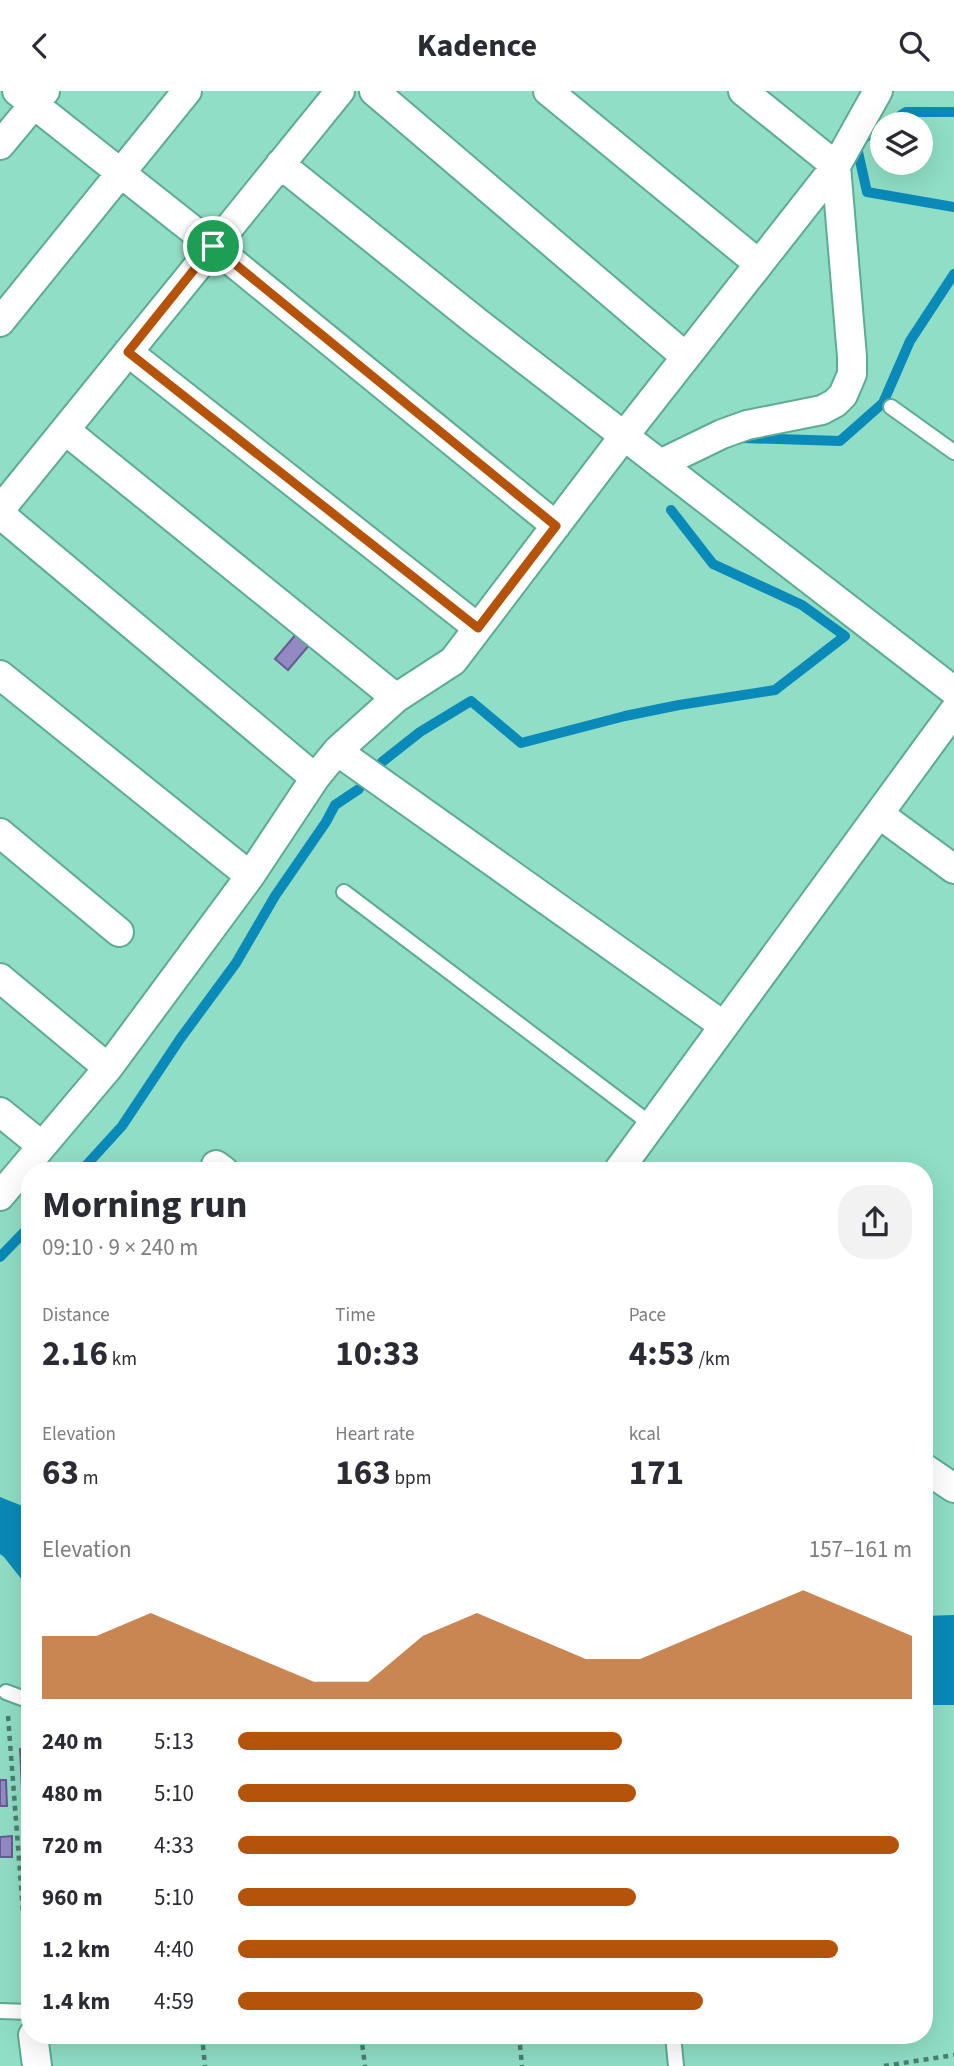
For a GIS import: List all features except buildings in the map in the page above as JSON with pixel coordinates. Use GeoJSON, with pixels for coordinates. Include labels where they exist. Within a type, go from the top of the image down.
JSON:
{"type":"FeatureCollection","features":[{"type":"Feature","properties":{"kind":"street"},"geometry":{"type":"LineString","coordinates":[[0,322],[187,91]]}},
{"type":"Feature","properties":{"kind":"street"},"geometry":{"type":"LineString","coordinates":[[315,778],[0,512],[340,91]]}},
{"type":"Feature","properties":{"kind":"street"},"geometry":{"type":"LineString","coordinates":[[374,91],[686,357]]}},
{"type":"Feature","properties":{"kind":"street"},"geometry":{"type":"LineString","coordinates":[[548,91],[760,264]]}},
{"type":"Feature","properties":{"kind":"street"},"geometry":{"type":"LineString","coordinates":[[660,464],[747,425],[822,410],[843,395],[852,374],[836,166],[743,91]]}},
{"type":"Feature","properties":{"kind":"street"},"geometry":{"type":"LineString","coordinates":[[29,1162],[108,1068],[250,876],[315,778],[337,751],[396,698],[453,661],[624,436],[836,166],[878,91]]}},
{"type":"Feature","properties":{"kind":"street"},"geometry":{"type":"LineString","coordinates":[[0,145],[32,95],[122,173],[556,526]]}},
{"type":"Feature","properties":{"kind":"street"},"geometry":{"type":"LineString","coordinates":[[280,164],[478,323],[954,691]]}},
{"type":"Feature","properties":{"kind":"street"},"geometry":{"type":"LineString","coordinates":[[128,352],[478,628]]}},
{"type":"Feature","properties":{"kind":"street"},"geometry":{"type":"LineString","coordinates":[[65,430],[396,698]]}},
{"type":"Feature","properties":{"kind":"street"},"geometry":{"type":"LineString","coordinates":[[0,675],[250,876]]}},
{"type":"Feature","properties":{"kind":"street"},"geometry":{"type":"LineString","coordinates":[[625,1162],[954,711]]}},
{"type":"Feature","properties":{"kind":"street"},"geometry":{"type":"LineString","coordinates":[[337,751],[724,1026]]}},
{"type":"Feature","properties":{"kind":"street"},"geometry":{"type":"LineString","coordinates":[[879,814],[954,869]]}},
{"type":"Feature","properties":{"kind":"street"},"geometry":{"type":"LineString","coordinates":[[0,833],[119,932]]}},
{"type":"Feature","properties":{"kind":"street"},"geometry":{"type":"LineString","coordinates":[[0,978],[108,1068]]}},
{"type":"Feature","properties":{"kind":"street"},"geometry":{"type":"LineString","coordinates":[[0,1112],[43,1146]]}},
{"type":"Feature","properties":{"kind":"street"},"geometry":{"type":"LineString","coordinates":[[0,1196],[21,1172]]}},
{"type":"Feature","properties":{"kind":"street"},"geometry":{"type":"LineString","coordinates":[[933,1474],[954,1488]]}},
{"type":"Feature","properties":{"kind":"street"},"geometry":{"type":"LineString","coordinates":[[34,2044],[37,2066]]}},
{"type":"Feature","properties":{"kind":"lane"},"geometry":{"type":"LineString","coordinates":[[891,407],[954,452]]}},
{"type":"Feature","properties":{"kind":"lane"},"geometry":{"type":"LineString","coordinates":[[344,892],[652,1125]]}},
{"type":"Feature","properties":{"kind":"lane"},"geometry":{"type":"LineString","coordinates":[[6,1692],[21,1698]]}},
{"type":"Feature","properties":{"kind":"lane"},"geometry":{"type":"LineString","coordinates":[[0,2011],[21,2012]]}},
{"type":"Feature","properties":{"kind":"lane"},"geometry":{"type":"LineString","coordinates":[[674,2044],[676,2066]]}},
{"type":"Feature","properties":{"kind":"path"},"geometry":{"type":"LineString","coordinates":[[6,1692],[21,1885]]}},
{"type":"Feature","properties":{"kind":"path"},"geometry":{"type":"LineString","coordinates":[[203,2044],[205,2066]]}},
{"type":"Feature","properties":{"kind":"path"},"geometry":{"type":"LineString","coordinates":[[362,2044],[365,2066]]}},
{"type":"Feature","properties":{"kind":"path"},"geometry":{"type":"LineString","coordinates":[[520,2044],[522,2066]]}},
{"type":"Feature","properties":{"kind":"path"},"geometry":{"type":"LineString","coordinates":[[884,2066],[954,2055]]}},
{"type":"Feature","properties":{"kind":"water"},"geometry":{"type":"Polygon","coordinates":[[[0,1497],[21,1505],[21,1579],[0,1554],[0,1497]]]}},
{"type":"Feature","properties":{"kind":"water"},"geometry":{"type":"Polygon","coordinates":[[[954,1615],[954,1705],[933,1705],[933,1616],[954,1615]]]}},
{"type":"Feature","properties":{"kind":"waterway"},"geometry":{"type":"LineString","coordinates":[[933,112],[954,112]]}},
{"type":"Feature","properties":{"kind":"waterway"},"geometry":{"type":"LineString","coordinates":[[870,134],[856,143],[867,192],[954,207]]}},
{"type":"Feature","properties":{"kind":"waterway"},"geometry":{"type":"LineString","coordinates":[[742,438],[840,441],[883,403],[910,341],[954,274]]}},
{"type":"Feature","properties":{"kind":"waterway"},"geometry":{"type":"LineString","coordinates":[[382,762],[420,732],[471,701],[521,743],[625,716],[775,690],[845,636],[802,605],[713,564],[671,510]]}},
{"type":"Feature","properties":{"kind":"waterway"},"geometry":{"type":"LineString","coordinates":[[89,1162],[122,1126],[180,1039],[236,963],[275,896],[335,805],[359,789]]}},
{"type":"Feature","properties":{"kind":"waterway"},"geometry":{"type":"LineString","coordinates":[[0,1257],[21,1235]]}},
{"type":"Feature","properties":{"kind":"route"},"geometry":{"type":"LineString","coordinates":[[213,246],[556,526],[478,628],[128,352],[213,246]]}}]}
